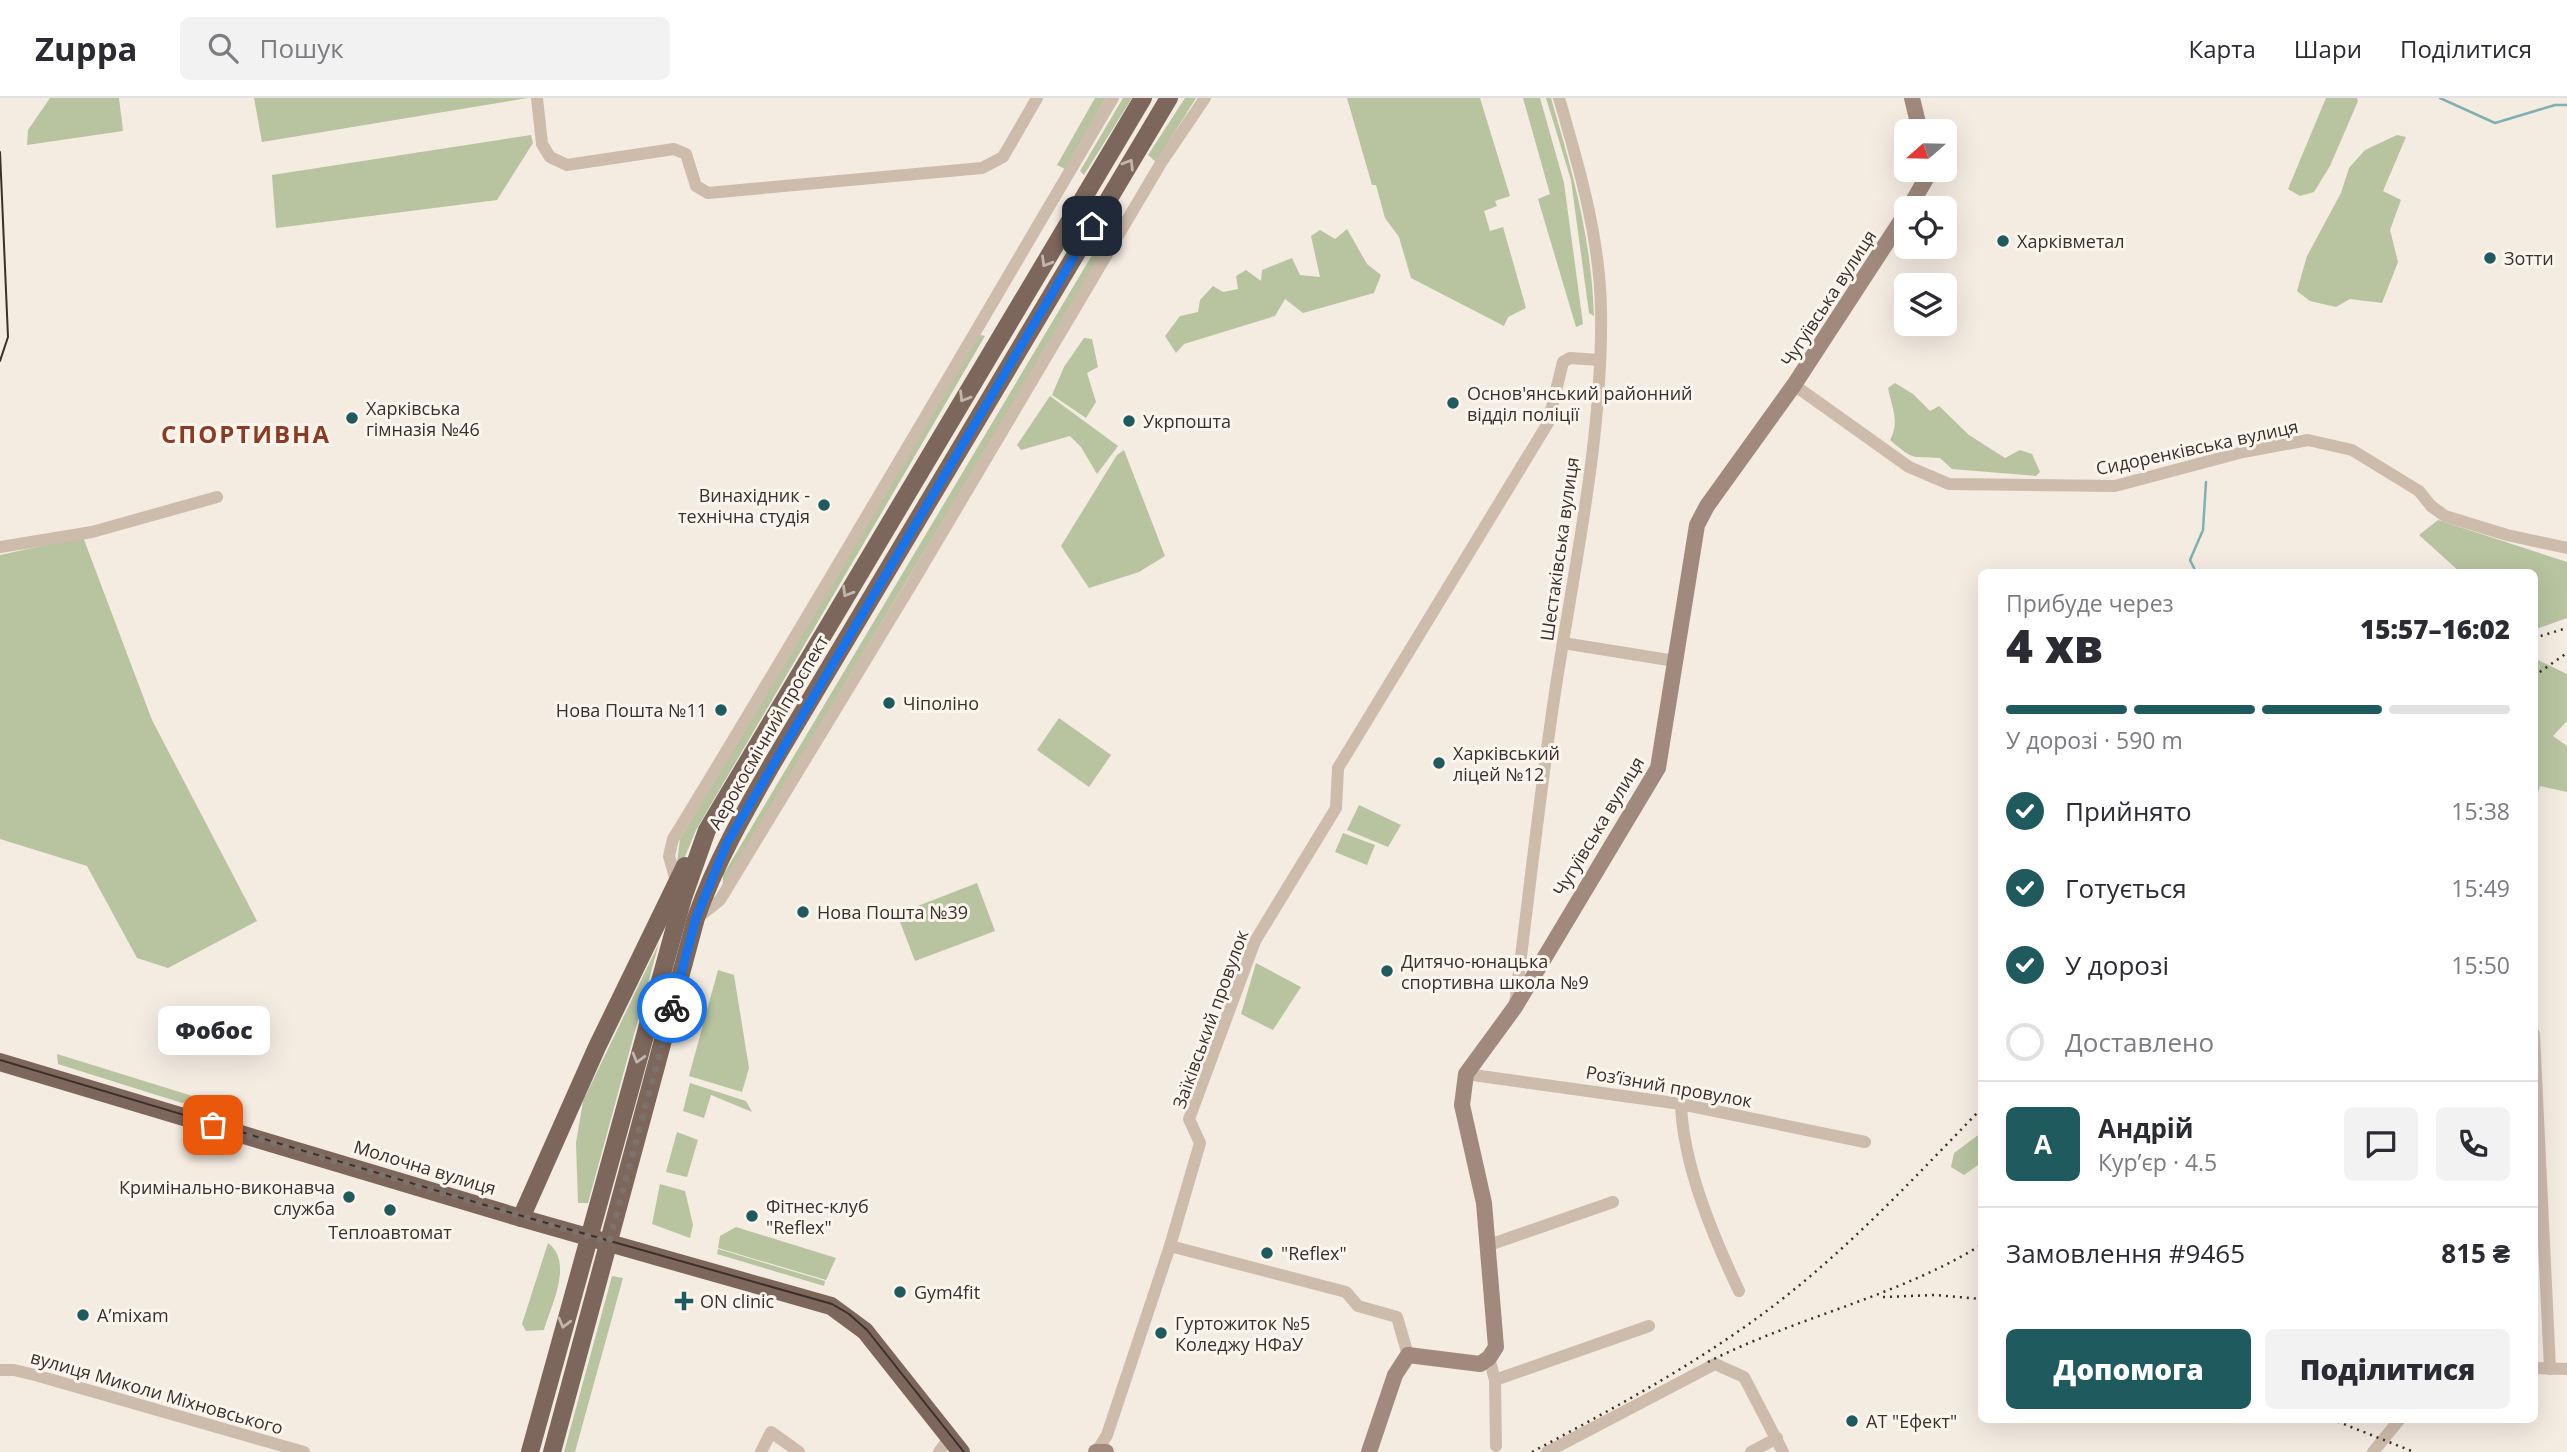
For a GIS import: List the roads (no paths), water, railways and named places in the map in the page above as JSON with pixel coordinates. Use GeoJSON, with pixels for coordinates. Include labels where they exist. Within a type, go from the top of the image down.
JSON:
{"type":"FeatureCollection","features":[{"type":"Feature","properties":{"kind":"main road","name":"Аерокосмічний проспект"},"geometry":{"type":"LineString","coordinates":[[530,1452],[683,898],[707,830],[1143,98]]}},
{"type":"Feature","properties":{"kind":"main road","name":"Аерокосмічний проспект"},"geometry":{"type":"LineString","coordinates":[[552,1452],[696,918],[727,843],[1170,98]]}},
{"type":"Feature","properties":{"kind":"main road"},"geometry":{"type":"LineString","coordinates":[[521,1218],[676,881],[707,830]]}},
{"type":"Feature","properties":{"kind":"main road"},"geometry":{"type":"LineString","coordinates":[[644,948],[662,937],[669,951]]}},
{"type":"Feature","properties":{"kind":"main road","name":"Молочна вулиця"},"geometry":{"type":"LineString","coordinates":[[0,1062],[839,1310],[865,1331],[944,1445]]}},
{"type":"Feature","properties":{"kind":"main road"},"geometry":{"type":"LineString","coordinates":[[944,1445],[961,1452]]}},
{"type":"Feature","properties":{"kind":"street"},"geometry":{"type":"LineString","coordinates":[[537,98],[542,144],[550,157],[567,164],[674,149],[686,154],[696,186],[708,193],[982,168],[1003,157],[1037,98]]}},
{"type":"Feature","properties":{"kind":"street"},"geometry":{"type":"LineString","coordinates":[[683,898],[669,856],[673,839],[833,577],[936,395],[1113,98]]}},
{"type":"Feature","properties":{"kind":"street"},"geometry":{"type":"LineString","coordinates":[[696,918],[720,900],[913,582],[1161,163],[1205,98]]}},
{"type":"Feature","properties":{"kind":"street","name":"Шестаківська вулиця"},"geometry":{"type":"LineString","coordinates":[[1515,1007],[1590,459],[1600,360],[1601,309],[1594,240],[1580,171],[1559,98]]}},
{"type":"Feature","properties":{"kind":"street"},"geometry":{"type":"LineString","coordinates":[[1912,98],[1917,119]]}},
{"type":"Feature","properties":{"kind":"street","name":"Чугуївська вулиця"},"geometry":{"type":"LineString","coordinates":[[1466,1074],[1515,1007],[1658,768],[1698,525],[1707,506],[1794,385],[1894,231]]}},
{"type":"Feature","properties":{"kind":"street","name":"Заїківський провулок"},"geometry":{"type":"LineString","coordinates":[[1096,1452],[1107,1435],[1170,1246],[1200,1143],[1189,1119],[1255,941],[1336,808],[1338,768],[1548,423],[1563,362],[1570,358],[1600,360]]}},
{"type":"Feature","properties":{"kind":"street","name":"Сидоренківська вулиця"},"geometry":{"type":"LineString","coordinates":[[1794,385],[1909,467],[1949,484],[2115,486],[2243,452],[2308,440],[2352,450],[2419,491],[2431,506],[2445,516],[2507,535],[2567,548]]}},
{"type":"Feature","properties":{"kind":"street"},"geometry":{"type":"LineString","coordinates":[[0,547],[92,532],[217,497]]}},
{"type":"Feature","properties":{"kind":"street"},"geometry":{"type":"LineString","coordinates":[[1563,643],[1675,661]]}},
{"type":"Feature","properties":{"kind":"street"},"geometry":{"type":"LineString","coordinates":[[1408,1355],[1467,1365],[1479,1364],[1489,1358],[1496,1347],[1484,1203],[1462,1105],[1466,1074]]}},
{"type":"Feature","properties":{"kind":"street","name":"Роз’їзний провулок"},"geometry":{"type":"LineString","coordinates":[[1466,1074],[1681,1104],[1865,1142]]}},
{"type":"Feature","properties":{"kind":"street"},"geometry":{"type":"LineString","coordinates":[[1681,1104],[1682,1139],[1724,1259],[1739,1292]]}},
{"type":"Feature","properties":{"kind":"street"},"geometry":{"type":"LineString","coordinates":[[2538,1118],[2550,1369]]}},
{"type":"Feature","properties":{"kind":"street"},"geometry":{"type":"LineString","coordinates":[[1489,1245],[1613,1202]]}},
{"type":"Feature","properties":{"kind":"street"},"geometry":{"type":"LineString","coordinates":[[1170,1246],[1346,1292],[1358,1306],[1397,1317],[1408,1355],[1395,1375],[1369,1452]]}},
{"type":"Feature","properties":{"kind":"street"},"geometry":{"type":"LineString","coordinates":[[1495,1380],[1648,1326]]}},
{"type":"Feature","properties":{"kind":"street"},"geometry":{"type":"LineString","coordinates":[[1489,1358],[1495,1380],[1496,1446]]}},
{"type":"Feature","properties":{"kind":"street"},"geometry":{"type":"LineString","coordinates":[[1547,1452],[1715,1364],[1744,1377],[1783,1452]]}},
{"type":"Feature","properties":{"kind":"street"},"geometry":{"type":"LineString","coordinates":[[2538,1368],[2567,1369]]}},
{"type":"Feature","properties":{"kind":"street","name":"вулиця Миколи Міхновського"},"geometry":{"type":"LineString","coordinates":[[0,1370],[35,1375],[304,1452]]}},
{"type":"Feature","properties":{"kind":"street"},"geometry":{"type":"LineString","coordinates":[[2373,1452],[2397,1423]]}},
{"type":"Feature","properties":{"kind":"street"},"geometry":{"type":"LineString","coordinates":[[761,1452],[771,1432],[799,1452]]}},
{"type":"Feature","properties":{"kind":"street"},"geometry":{"type":"LineString","coordinates":[[1751,1452],[1777,1438]]}},
{"type":"Feature","properties":{"kind":"street"},"geometry":{"type":"LineString","coordinates":[[1096,1452],[1106,1452]]}},
{"type":"Feature","properties":{"kind":"waterway"},"geometry":{"type":"LineString","coordinates":[[2440,98],[2495,123],[2555,105],[2567,105]]}},
{"type":"Feature","properties":{"kind":"waterway"},"geometry":{"type":"LineString","coordinates":[[2194,569],[2190,560],[2203,530],[2206,482]]}},
{"type":"Feature","properties":{"kind":"tram line"},"geometry":{"type":"LineString","coordinates":[[0,152],[8,337],[0,361]]}},
{"type":"Feature","properties":{"kind":"tram line"},"geometry":{"type":"LineString","coordinates":[[0,1060],[515,1214],[832,1304],[849,1314],[867,1330],[964,1452]]}},
{"type":"Feature","properties":{"kind":"railway"},"geometry":{"type":"LineString","coordinates":[[2538,637],[2567,628]]}},
{"type":"Feature","properties":{"kind":"railway"},"geometry":{"type":"LineString","coordinates":[[2538,673],[2567,653]]}},
{"type":"Feature","properties":{"kind":"railway"},"geometry":{"type":"LineString","coordinates":[[1532,1452],[1691,1362],[1781,1300],[1859,1232],[1978,1112]]}},
{"type":"Feature","properties":{"kind":"railway"},"geometry":{"type":"LineString","coordinates":[[1708,1362],[1776,1332],[1915,1279],[1978,1247]]}},
{"type":"Feature","properties":{"kind":"railway"},"geometry":{"type":"LineString","coordinates":[[1883,1297],[1935,1295],[1978,1299]]}},
{"type":"Feature","properties":{"kind":"railway"},"geometry":{"type":"LineString","coordinates":[[2341,1423],[2414,1452]]}},
{"type":"Feature","properties":{"kind":"place","name":"Харківметал"},"geometry":{"type":"Point","coordinates":[2003,241]}},
{"type":"Feature","properties":{"kind":"place","name":"Зотти"},"geometry":{"type":"Point","coordinates":[2490,258]}},
{"type":"Feature","properties":{"kind":"place","name":"Основ'янський районний відділ поліції"},"geometry":{"type":"Point","coordinates":[1453,403]}},
{"type":"Feature","properties":{"kind":"place","name":"Харківська гімназія №46"},"geometry":{"type":"Point","coordinates":[352,418]}},
{"type":"Feature","properties":{"kind":"place","name":"Укрпошта"},"geometry":{"type":"Point","coordinates":[1129,421]}},
{"type":"Feature","properties":{"kind":"place","name":"Винахідник - технічна студія"},"geometry":{"type":"Point","coordinates":[824,505]}},
{"type":"Feature","properties":{"kind":"place","name":"Чіполіно"},"geometry":{"type":"Point","coordinates":[889,703]}},
{"type":"Feature","properties":{"kind":"place","name":"Нова Пошта №11"},"geometry":{"type":"Point","coordinates":[721,710]}},
{"type":"Feature","properties":{"kind":"place","name":"Харківський ліцей №12"},"geometry":{"type":"Point","coordinates":[1439,763]}},
{"type":"Feature","properties":{"kind":"place","name":"Нова Пошта №39"},"geometry":{"type":"Point","coordinates":[803,912]}},
{"type":"Feature","properties":{"kind":"place","name":"Дитячо-юнацька спортивна школа №9"},"geometry":{"type":"Point","coordinates":[1387,971]}},
{"type":"Feature","properties":{"kind":"place","name":"Фобос"},"geometry":{"type":"Point","coordinates":[213,1125]}},
{"type":"Feature","properties":{"kind":"place","name":"Кримінально-виконавча служба"},"geometry":{"type":"Point","coordinates":[349,1197]}},
{"type":"Feature","properties":{"kind":"place","name":"Теплоавтомат"},"geometry":{"type":"Point","coordinates":[390,1210]}},
{"type":"Feature","properties":{"kind":"place","name":"Фітнес-клуб \"Reflex\""},"geometry":{"type":"Point","coordinates":[752,1216]}},
{"type":"Feature","properties":{"kind":"place","name":"\"Reflex\""},"geometry":{"type":"Point","coordinates":[1267,1253]}},
{"type":"Feature","properties":{"kind":"place","name":"Gym4fit"},"geometry":{"type":"Point","coordinates":[900,1292]}},
{"type":"Feature","properties":{"kind":"place","name":"ON clinic"},"geometry":{"type":"Point","coordinates":[684,1301]}},
{"type":"Feature","properties":{"kind":"place","name":"A’mixam"},"geometry":{"type":"Point","coordinates":[83,1315]}},
{"type":"Feature","properties":{"kind":"place","name":"Гуртожиток №5 Коледжу НФаУ"},"geometry":{"type":"Point","coordinates":[1161,1333]}},
{"type":"Feature","properties":{"kind":"place","name":"АТ \"Ефект\""},"geometry":{"type":"Point","coordinates":[1852,1421]}},
{"type":"Feature","properties":{"kind":"district","name":"СПОРТИВНА"},"geometry":{"type":"Point","coordinates":[246,433]}}]}
